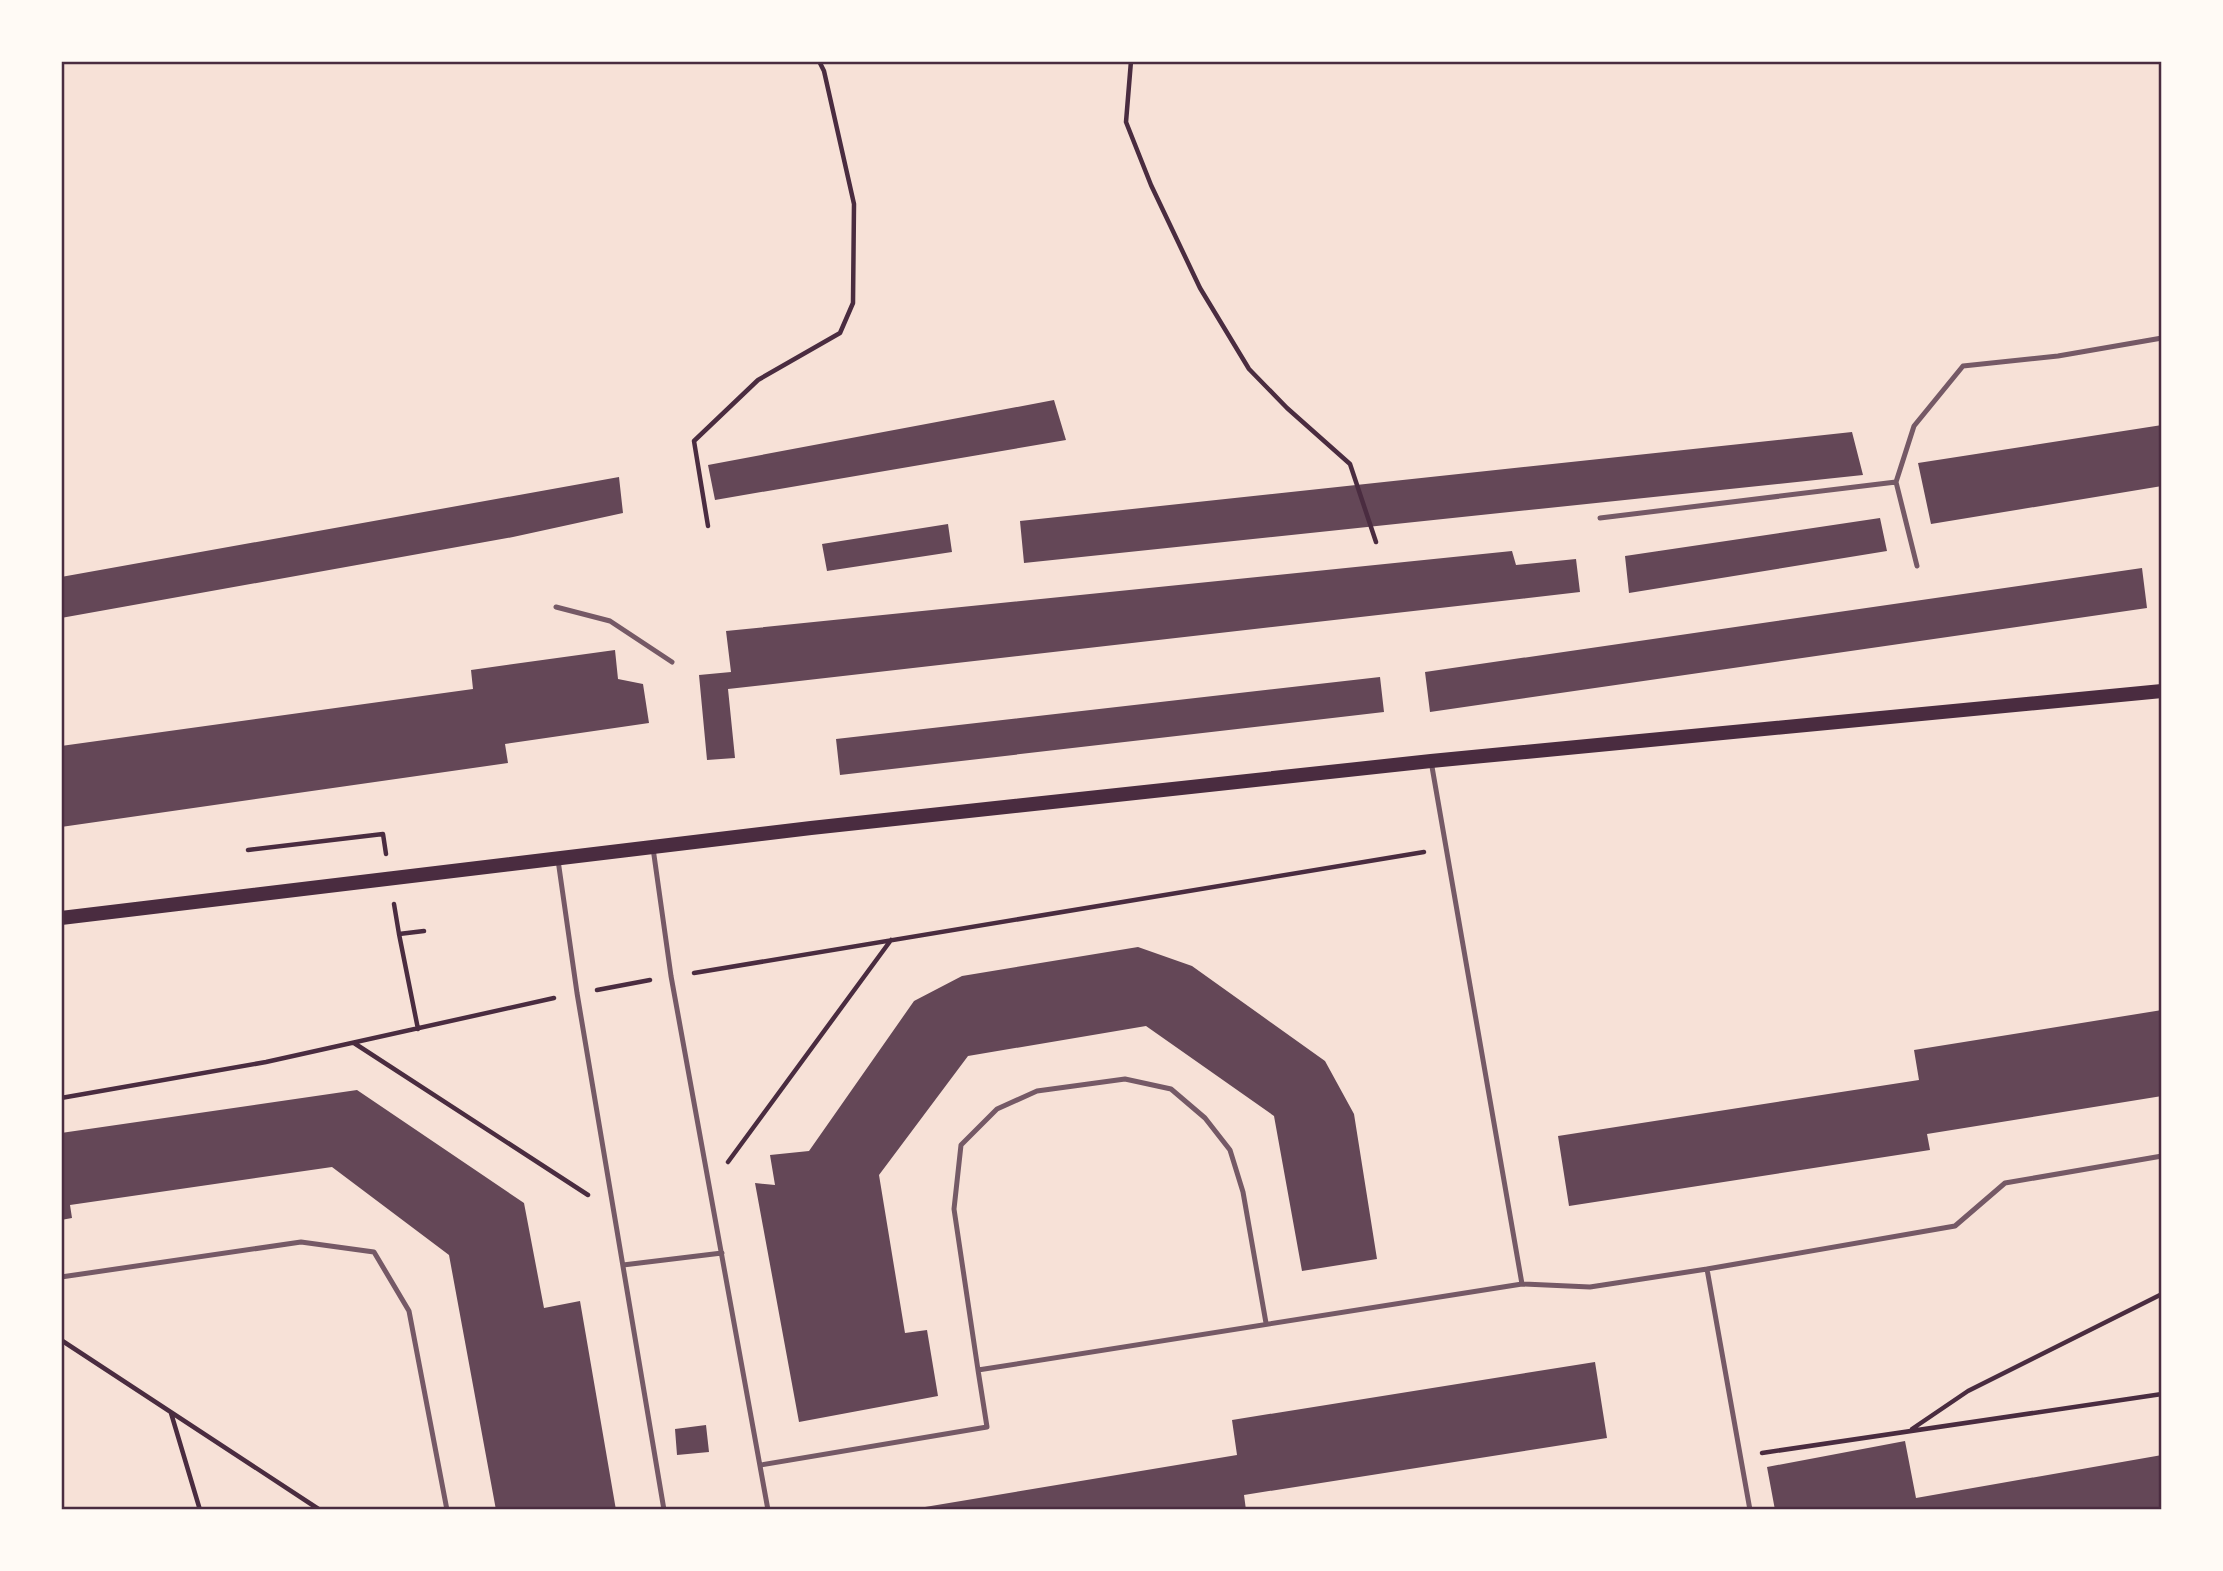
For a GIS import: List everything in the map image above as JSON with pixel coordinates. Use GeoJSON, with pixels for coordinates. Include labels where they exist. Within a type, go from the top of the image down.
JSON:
{"type":"FeatureCollection","features":[{"type":"Feature","properties":{"kind":"main road"},"geometry":{"type":"LineString","coordinates":[[61,918],[653,848],[1431,761],[2162,691]]}},
{"type":"Feature","properties":{"kind":"lane"},"geometry":{"type":"LineString","coordinates":[[1917,566],[1896,482],[1914,426],[1963,366],[2058,356],[2162,338]]}},
{"type":"Feature","properties":{"kind":"lane"},"geometry":{"type":"LineString","coordinates":[[1600,518],[1896,482]]}},
{"type":"Feature","properties":{"kind":"lane"},"geometry":{"type":"LineString","coordinates":[[556,607],[610,621],[672,662]]}},
{"type":"Feature","properties":{"kind":"lane"},"geometry":{"type":"LineString","coordinates":[[1431,761],[1522,1284]]}},
{"type":"Feature","properties":{"kind":"lane"},"geometry":{"type":"LineString","coordinates":[[653,848],[671,976],[768,1510]]}},
{"type":"Feature","properties":{"kind":"lane"},"geometry":{"type":"LineString","coordinates":[[558,860],[577,993],[664,1510]]}},
{"type":"Feature","properties":{"kind":"lane"},"geometry":{"type":"LineString","coordinates":[[761,1465],[987,1427],[954,1209],[961,1145],[997,1109],[1037,1091],[1125,1079],[1171,1089],[1205,1118],[1230,1150],[1243,1192],[1266,1323]]}},
{"type":"Feature","properties":{"kind":"lane"},"geometry":{"type":"LineString","coordinates":[[978,1370],[1522,1284],[1590,1287],[1955,1226],[2005,1183],[2162,1156]]}},
{"type":"Feature","properties":{"kind":"lane"},"geometry":{"type":"LineString","coordinates":[[61,1277],[301,1242],[374,1252],[409,1311],[447,1510]]}},
{"type":"Feature","properties":{"kind":"lane"},"geometry":{"type":"LineString","coordinates":[[623,1265],[722,1253]]}},
{"type":"Feature","properties":{"kind":"lane"},"geometry":{"type":"LineString","coordinates":[[1707,1269],[1750,1510]]}},
{"type":"Feature","properties":{"kind":"path"},"geometry":{"type":"LineString","coordinates":[[708,526],[694,441],[758,380],[840,333],[853,303],[855,204],[824,71],[819,61]]}},
{"type":"Feature","properties":{"kind":"path"},"geometry":{"type":"LineString","coordinates":[[1131,61],[1126,122],[1151,185],[1200,288],[1249,369],[1350,464],[1376,542]]}},
{"type":"Feature","properties":{"kind":"path"},"geometry":{"type":"LineString","coordinates":[[61,1098],[354,1043],[577,993],[671,976],[1447,848]]}},
{"type":"Feature","properties":{"kind":"path"},"geometry":{"type":"LineString","coordinates":[[418,1029],[399,934],[424,931]]}},
{"type":"Feature","properties":{"kind":"path"},"geometry":{"type":"LineString","coordinates":[[710,1186],[892,940]]}},
{"type":"Feature","properties":{"kind":"path"},"geometry":{"type":"LineString","coordinates":[[354,1043],[614,1212]]}},
{"type":"Feature","properties":{"kind":"path"},"geometry":{"type":"LineString","coordinates":[[1911,1430],[1968,1391],[2162,1294]]}},
{"type":"Feature","properties":{"kind":"path"},"geometry":{"type":"LineString","coordinates":[[61,1340],[320,1510]]}},
{"type":"Feature","properties":{"kind":"path"},"geometry":{"type":"LineString","coordinates":[[1740,1456],[2162,1394]]}},
{"type":"Feature","properties":{"kind":"path"},"geometry":{"type":"LineString","coordinates":[[171,1413],[200,1510]]}},
{"type":"Feature","properties":{"kind":"building"},"geometry":{"type":"Polygon","coordinates":[[[1054,400],[1066,440],[715,500],[708,465],[1054,400]]]}},
{"type":"Feature","properties":{"kind":"building"},"geometry":{"type":"Polygon","coordinates":[[[2162,425],[2162,486],[1931,524],[1918,463],[2162,425]]]}},
{"type":"Feature","properties":{"kind":"building"},"geometry":{"type":"Polygon","coordinates":[[[1852,432],[1863,475],[1024,563],[1020,521],[1852,432]]]}},
{"type":"Feature","properties":{"kind":"building"},"geometry":{"type":"Polygon","coordinates":[[[619,477],[623,513],[513,537],[61,618],[61,577],[619,477]]]}},
{"type":"Feature","properties":{"kind":"building"},"geometry":{"type":"Polygon","coordinates":[[[1880,518],[1887,551],[1629,593],[1625,556],[1880,518]]]}},
{"type":"Feature","properties":{"kind":"building"},"geometry":{"type":"Polygon","coordinates":[[[948,524],[952,552],[827,571],[822,544],[948,524]]]}},
{"type":"Feature","properties":{"kind":"building"},"geometry":{"type":"Polygon","coordinates":[[[1512,551],[1516,565],[1576,559],[1580,592],[728,689],[735,758],[707,760],[699,675],[731,672],[726,631],[1512,551]]]}},
{"type":"Feature","properties":{"kind":"building"},"geometry":{"type":"Polygon","coordinates":[[[2142,568],[2147,608],[1430,712],[1425,672],[2142,568]]]}},
{"type":"Feature","properties":{"kind":"building"},"geometry":{"type":"Polygon","coordinates":[[[615,650],[618,679],[643,684],[649,723],[505,744],[508,763],[61,827],[61,746],[473,689],[471,670],[615,650]]]}},
{"type":"Feature","properties":{"kind":"building"},"geometry":{"type":"Polygon","coordinates":[[[1380,677],[1384,712],[840,775],[836,739],[1380,677]]]}},
{"type":"Feature","properties":{"kind":"building"},"geometry":{"type":"Polygon","coordinates":[[[1138,947],[1192,966],[1325,1061],[1354,1114],[1377,1259],[1302,1271],[1274,1116],[1146,1026],[968,1056],[879,1175],[905,1333],[927,1330],[938,1396],[799,1422],[755,1183],[775,1185],[770,1155],[809,1151],[914,1001],[962,976],[1138,947]]]}},
{"type":"Feature","properties":{"kind":"building"},"geometry":{"type":"Polygon","coordinates":[[[2162,1010],[2162,1096],[1927,1134],[1930,1150],[1569,1206],[1558,1136],[1919,1080],[1914,1050],[2162,1010]]]}},
{"type":"Feature","properties":{"kind":"building"},"geometry":{"type":"Polygon","coordinates":[[[357,1090],[524,1203],[544,1308],[580,1301],[616,1510],[496,1510],[449,1255],[332,1167],[70,1205],[72,1218],[61,1220],[61,1133],[357,1090]]]}},
{"type":"Feature","properties":{"kind":"building"},"geometry":{"type":"Polygon","coordinates":[[[1595,1362],[1607,1438],[1244,1495],[1246,1510],[907,1510],[1237,1455],[1232,1420],[1595,1362]]]}},
{"type":"Feature","properties":{"kind":"building"},"geometry":{"type":"Polygon","coordinates":[[[706,1425],[709,1452],[677,1455],[675,1429],[706,1425]]]}},
{"type":"Feature","properties":{"kind":"building"},"geometry":{"type":"Polygon","coordinates":[[[1905,1441],[1916,1498],[2162,1455],[2162,1510],[1775,1510],[1767,1467],[1905,1441]]]}}]}
